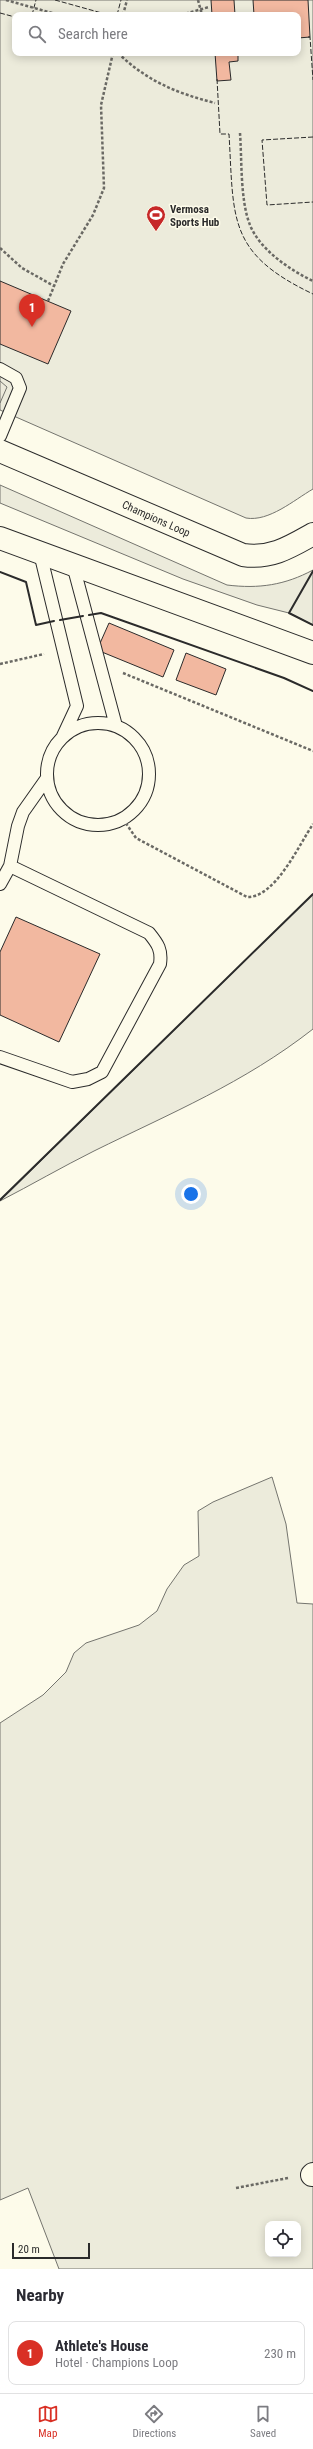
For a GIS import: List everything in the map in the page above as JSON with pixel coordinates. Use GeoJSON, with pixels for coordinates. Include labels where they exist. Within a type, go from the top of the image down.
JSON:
{"type":"FeatureCollection","features":[{"type":"Feature","properties":{"kind":"street","name":"Champions Loop"},"geometry":{"type":"LineString","coordinates":[[0,451],[244,555],[265,556],[279,553],[313,534]]}},
{"type":"Feature","properties":{"kind":"street"},"geometry":{"type":"LineString","coordinates":[[0,538],[313,653]]}},
{"type":"Feature","properties":{"kind":"lane"},"geometry":{"type":"LineString","coordinates":[[0,369],[16,378],[20,388],[0,436]]}},
{"type":"Feature","properties":{"kind":"lane"},"geometry":{"type":"LineString","coordinates":[[40,553],[77,706],[61,739],[53,750],[48,764],[47,778],[50,793],[57,805],[74,819],[95,825],[109,824],[123,819],[135,810],[143,798],[148,784],[149,770],[146,756],[139,743],[129,733],[116,726],[101,723],[87,725],[73,730],[61,739]]}},
{"type":"Feature","properties":{"kind":"lane"},"geometry":{"type":"LineString","coordinates":[[73,565],[116,726]]}},
{"type":"Feature","properties":{"kind":"lane"},"geometry":{"type":"LineString","coordinates":[[0,884],[10,866],[18,826],[24,812],[47,778]]}},
{"type":"Feature","properties":{"kind":"lane"},"geometry":{"type":"LineString","coordinates":[[0,1057],[72,1082],[88,1079],[102,1072],[160,964],[161,955],[159,945],[149,933],[10,866]]}},
{"type":"Feature","properties":{"kind":"path"},"geometry":{"type":"LineString","coordinates":[[6,0],[49,12]]}},
{"type":"Feature","properties":{"kind":"path"},"geometry":{"type":"LineString","coordinates":[[21,4],[22,0]]}},
{"type":"Feature","properties":{"kind":"path"},"geometry":{"type":"LineString","coordinates":[[124,12],[127,0]]}},
{"type":"Feature","properties":{"kind":"path"},"geometry":{"type":"LineString","coordinates":[[198,0],[200,10]]}},
{"type":"Feature","properties":{"kind":"path"},"geometry":{"type":"LineString","coordinates":[[192,12],[209,7]]}},
{"type":"Feature","properties":{"kind":"path"},"geometry":{"type":"LineString","coordinates":[[48,301],[69,252],[93,215],[104,188],[101,105],[112,56]]}},
{"type":"Feature","properties":{"kind":"path"},"geometry":{"type":"LineString","coordinates":[[121,56],[136,69],[156,82],[194,97],[215,102]]}},
{"type":"Feature","properties":{"kind":"path"},"geometry":{"type":"LineString","coordinates":[[240,133],[246,207],[250,225],[270,251],[313,281]]}},
{"type":"Feature","properties":{"kind":"path"},"geometry":{"type":"LineString","coordinates":[[0,248],[22,268],[54,286]]}},
{"type":"Feature","properties":{"kind":"path"},"geometry":{"type":"LineString","coordinates":[[0,664],[64,650]]}},
{"type":"Feature","properties":{"kind":"path"},"geometry":{"type":"LineString","coordinates":[[98,663],[313,751]]}},
{"type":"Feature","properties":{"kind":"path"},"geometry":{"type":"LineString","coordinates":[[123,819],[136,838],[247,897],[255,897],[274,884],[313,824]]}},
{"type":"Feature","properties":{"kind":"path"},"geometry":{"type":"LineString","coordinates":[[236,2188],[312,2174]]}},
{"type":"Feature","properties":{"kind":"shaded area","name":"Vermosa Sports Hub"},"geometry":{"type":"Polygon","coordinates":[[[0,0],[313,0],[313,489],[290,504],[264,517],[246,518],[0,410],[0,0]]]}},
{"type":"Feature","properties":{"kind":"shaded area"},"geometry":{"type":"Polygon","coordinates":[[[0,381],[7,387],[0,403],[0,381]]]}},
{"type":"Feature","properties":{"kind":"shaded area"},"geometry":{"type":"Polygon","coordinates":[[[0,485],[227,585],[272,585],[303,575],[313,570],[313,625],[289,613],[257,605],[183,579],[0,503],[0,485]]]}},
{"type":"Feature","properties":{"kind":"shaded area"},"geometry":{"type":"Polygon","coordinates":[[[313,894],[313,1029],[260,1066],[234,1081],[179,1110],[82,1157],[0,1201],[313,894]]]}},
{"type":"Feature","properties":{"kind":"shaded area"},"geometry":{"type":"Polygon","coordinates":[[[272,1477],[286,1524],[297,1603],[313,1604],[313,2269],[59,2269],[28,2188],[0,2200],[0,1723],[43,1695],[66,1672],[74,1653],[86,1643],[139,1625],[157,1611],[167,1589],[184,1565],[199,1556],[198,1511],[213,1502],[272,1477]]]}},
{"type":"Feature","properties":{"kind":"building"},"geometry":{"type":"Polygon","coordinates":[[[211,0],[234,0],[235,12],[212,12],[211,0]]]}},
{"type":"Feature","properties":{"kind":"building"},"geometry":{"type":"Polygon","coordinates":[[[253,0],[308,0],[310,37],[301,38],[301,12],[254,12],[253,0]]]}},
{"type":"Feature","properties":{"kind":"building"},"geometry":{"type":"Polygon","coordinates":[[[215,56],[238,56],[238,61],[229,62],[231,80],[217,81],[215,56]]]}},
{"type":"Feature","properties":{"kind":"building"},"geometry":{"type":"Polygon","coordinates":[[[0,281],[71,311],[48,364],[0,344],[0,281]]]}},
{"type":"Feature","properties":{"kind":"building"},"geometry":{"type":"Polygon","coordinates":[[[109,623],[174,650],[163,677],[97,650],[109,623]]]}},
{"type":"Feature","properties":{"kind":"building"},"geometry":{"type":"Polygon","coordinates":[[[186,653],[226,669],[216,695],[176,680],[186,653]]]}},
{"type":"Feature","properties":{"kind":"building"},"geometry":{"type":"Polygon","coordinates":[[[16,917],[100,954],[59,1042],[0,1015],[0,952],[16,917]]]}},
{"type":"Feature","properties":{"kind":"fence"},"geometry":{"type":"LineString","coordinates":[[33,12],[36,0]]}},
{"type":"Feature","properties":{"kind":"fence"},"geometry":{"type":"LineString","coordinates":[[55,0],[98,12]]}},
{"type":"Feature","properties":{"kind":"fence"},"geometry":{"type":"LineString","coordinates":[[118,12],[121,0]]}},
{"type":"Feature","properties":{"kind":"fence"},"geometry":{"type":"LineString","coordinates":[[0,13],[12,16]]}},
{"type":"Feature","properties":{"kind":"fence"},"geometry":{"type":"LineString","coordinates":[[308,37],[310,37],[313,80]]}},
{"type":"Feature","properties":{"kind":"fence"},"geometry":{"type":"LineString","coordinates":[[217,79],[220,134],[229,134],[232,189],[235,211],[241,230],[250,248],[264,264],[285,279],[313,294]]}},
{"type":"Feature","properties":{"kind":"fence"},"geometry":{"type":"LineString","coordinates":[[313,137],[262,140],[267,205],[313,202]]}},
{"type":"Feature","properties":{"kind":"wall"},"geometry":{"type":"LineString","coordinates":[[313,571],[289,613],[313,625]]}},
{"type":"Feature","properties":{"kind":"wall"},"geometry":{"type":"LineString","coordinates":[[0,572],[26,582],[36,625],[54,621]]}},
{"type":"Feature","properties":{"kind":"wall"},"geometry":{"type":"LineString","coordinates":[[89,615],[101,613],[284,678],[313,691]]}},
{"type":"Feature","properties":{"kind":"wall"},"geometry":{"type":"LineString","coordinates":[[60,620],[83,616]]}},
{"type":"Feature","properties":{"kind":"wall"},"geometry":{"type":"LineString","coordinates":[[0,1200],[313,894]]}},
{"type":"Feature","properties":{"kind":"place","name":"Vermosa Sports Hub"},"geometry":{"type":"Point","coordinates":[156,232]}},
{"type":"Feature","properties":{"kind":"place","name":"Athlete's House"},"geometry":{"type":"Point","coordinates":[32,327]}}]}
